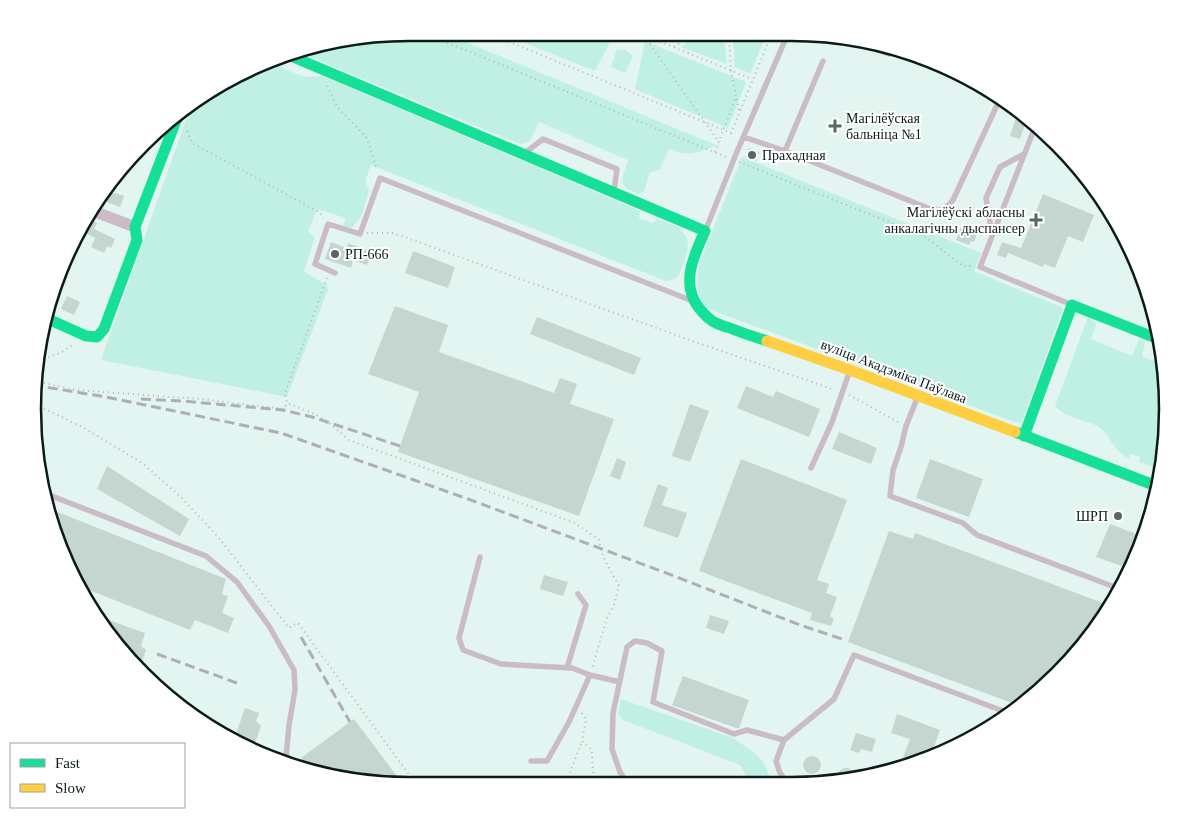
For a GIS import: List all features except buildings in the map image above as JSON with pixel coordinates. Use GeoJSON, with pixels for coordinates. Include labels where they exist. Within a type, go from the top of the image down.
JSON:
{"type":"FeatureCollection","features":[{"type":"Feature","properties":{"kind":"main road"},"geometry":{"type":"LineString","coordinates":[[298,59],[705,231],[695,252],[689,283],[694,302]]}},
{"type":"Feature","properties":{"kind":"main road"},"geometry":{"type":"LineString","coordinates":[[52,321],[92,336],[104,329],[137,240],[135,227],[172,129]]}},
{"type":"Feature","properties":{"kind":"main road","name":"вуліца Акадэміка Паўлава"},"geometry":{"type":"LineString","coordinates":[[694,302],[704,315],[715,323],[850,370],[1151,484]]}},
{"type":"Feature","properties":{"kind":"main road"},"geometry":{"type":"LineString","coordinates":[[1024,436],[1072,305],[1152,336]]}},
{"type":"Feature","properties":{"kind":"street"},"geometry":{"type":"LineString","coordinates":[[98,213],[135,227]]}},
{"type":"Feature","properties":{"kind":"lane"},"geometry":{"type":"LineString","coordinates":[[705,231],[785,41]]}},
{"type":"Feature","properties":{"kind":"lane"},"geometry":{"type":"LineString","coordinates":[[785,152],[823,61]]}},
{"type":"Feature","properties":{"kind":"lane"},"geometry":{"type":"LineString","coordinates":[[744,137],[933,210],[944,210],[953,200],[997,105]]}},
{"type":"Feature","properties":{"kind":"lane"},"geometry":{"type":"LineString","coordinates":[[1033,133],[980,267],[1072,305]]}},
{"type":"Feature","properties":{"kind":"lane"},"geometry":{"type":"LineString","coordinates":[[523,154],[543,139],[617,169],[614,193]]}},
{"type":"Feature","properties":{"kind":"lane"},"geometry":{"type":"LineString","coordinates":[[992,236],[986,198],[1000,167],[1024,154]]}},
{"type":"Feature","properties":{"kind":"lane"},"geometry":{"type":"LineString","coordinates":[[332,272],[315,264],[328,224],[360,234],[380,178],[694,302]]}},
{"type":"Feature","properties":{"kind":"lane"},"geometry":{"type":"LineString","coordinates":[[811,468],[832,422],[850,370]]}},
{"type":"Feature","properties":{"kind":"lane"},"geometry":{"type":"LineString","coordinates":[[918,396],[906,426],[893,470],[890,496],[963,523],[978,535],[1113,585]]}},
{"type":"Feature","properties":{"kind":"lane"},"geometry":{"type":"LineString","coordinates":[[52,496],[206,556],[237,582],[269,626],[294,670],[295,690],[286,755]]}},
{"type":"Feature","properties":{"kind":"lane"},"geometry":{"type":"LineString","coordinates":[[480,557],[459,638],[463,650],[501,664],[572,668],[590,675],[620,682]]}},
{"type":"Feature","properties":{"kind":"lane"},"geometry":{"type":"LineString","coordinates":[[567,668],[586,605],[578,594]]}},
{"type":"Feature","properties":{"kind":"lane"},"geometry":{"type":"LineString","coordinates":[[623,777],[612,749],[613,713],[627,647],[635,641],[647,643],[662,651],[653,702],[734,734],[747,730],[784,740]]}},
{"type":"Feature","properties":{"kind":"lane"},"geometry":{"type":"LineString","coordinates":[[783,777],[776,761],[784,740],[834,698],[854,655],[1001,711]]}},
{"type":"Feature","properties":{"kind":"lane"},"geometry":{"type":"LineString","coordinates":[[531,761],[547,761],[569,722],[590,675]]}},
{"type":"Feature","properties":{"kind":"path"},"geometry":{"type":"LineString","coordinates":[[444,41],[924,236],[963,266],[980,267]]}},
{"type":"Feature","properties":{"kind":"path"},"geometry":{"type":"LineString","coordinates":[[508,41],[730,133],[769,41]]}},
{"type":"Feature","properties":{"kind":"path"},"geometry":{"type":"LineString","coordinates":[[649,41],[720,142]]}},
{"type":"Feature","properties":{"kind":"path"},"geometry":{"type":"LineString","coordinates":[[657,41],[752,79]]}},
{"type":"Feature","properties":{"kind":"path"},"geometry":{"type":"LineString","coordinates":[[674,48],[683,41]]}},
{"type":"Feature","properties":{"kind":"path"},"geometry":{"type":"LineString","coordinates":[[729,41],[731,71],[739,112]]}},
{"type":"Feature","properties":{"kind":"path"},"geometry":{"type":"LineString","coordinates":[[326,84],[338,108],[367,138],[380,178]]}},
{"type":"Feature","properties":{"kind":"path"},"geometry":{"type":"LineString","coordinates":[[715,152],[736,97]]}},
{"type":"Feature","properties":{"kind":"path"},"geometry":{"type":"LineString","coordinates":[[179,123],[184,126],[192,143],[319,212],[328,224]]}},
{"type":"Feature","properties":{"kind":"path"},"geometry":{"type":"LineString","coordinates":[[360,234],[393,233],[848,394],[906,426]]}},
{"type":"Feature","properties":{"kind":"path"},"geometry":{"type":"LineString","coordinates":[[42,383],[77,390],[200,399],[284,409],[287,403],[285,393],[332,272]]}},
{"type":"Feature","properties":{"kind":"path"},"geometry":{"type":"LineString","coordinates":[[44,359],[92,336]]}},
{"type":"Feature","properties":{"kind":"path"},"geometry":{"type":"LineString","coordinates":[[287,403],[316,414],[349,440],[575,523],[599,540],[605,562],[618,586],[614,605],[607,618],[590,675]]}},
{"type":"Feature","properties":{"kind":"path"},"geometry":{"type":"LineString","coordinates":[[568,777],[582,741],[586,719],[577,704]]}},
{"type":"Feature","properties":{"kind":"path"},"geometry":{"type":"LineString","coordinates":[[582,741],[592,750],[593,777]]}},
{"type":"Feature","properties":{"kind":"green space"},"geometry":{"type":"Polygon","coordinates":[[[409,41],[463,41],[716,145],[690,153],[680,153],[669,149],[660,169],[650,173],[644,191],[639,194],[626,188],[622,182],[628,160],[539,122],[530,141],[522,144],[308,56],[361,44],[409,41]]]}},
{"type":"Feature","properties":{"kind":"green space"},"geometry":{"type":"Polygon","coordinates":[[[520,41],[610,41],[595,71],[520,41]]]}},
{"type":"Feature","properties":{"kind":"green space"},"geometry":{"type":"Polygon","coordinates":[[[645,41],[746,82],[728,128],[635,89],[645,41]]]}},
{"type":"Feature","properties":{"kind":"green space"},"geometry":{"type":"Polygon","coordinates":[[[689,41],[724,41],[727,64],[681,47],[689,41]]]}},
{"type":"Feature","properties":{"kind":"green space"},"geometry":{"type":"Polygon","coordinates":[[[733,41],[764,41],[750,74],[735,67],[733,41]]]}},
{"type":"Feature","properties":{"kind":"green space"},"geometry":{"type":"Polygon","coordinates":[[[617,49],[626,50],[633,56],[625,73],[611,67],[617,49]]]}},
{"type":"Feature","properties":{"kind":"green space"},"geometry":{"type":"Polygon","coordinates":[[[277,66],[304,77],[323,76],[640,211],[639,218],[652,223],[658,219],[678,227],[685,235],[688,243],[687,253],[679,275],[675,279],[666,281],[371,165],[365,181],[369,190],[357,222],[349,229],[343,226],[346,218],[317,209],[308,232],[315,237],[304,271],[329,287],[287,397],[101,360],[188,115],[246,79],[277,66]]]}},
{"type":"Feature","properties":{"kind":"green space"},"geometry":{"type":"Polygon","coordinates":[[[742,157],[981,253],[974,271],[1063,308],[1022,422],[1015,422],[719,313],[704,305],[698,290],[700,261],[742,157]]]}},
{"type":"Feature","properties":{"kind":"green space"},"geometry":{"type":"Polygon","coordinates":[[[1088,317],[1096,325],[1091,339],[1132,356],[1138,342],[1140,340],[1144,342],[1142,356],[1156,362],[1158,385],[1158,433],[1154,470],[1151,466],[1139,462],[1140,457],[1131,454],[1129,458],[1119,452],[1105,433],[1097,426],[1069,416],[1055,406],[1088,317]]]}},
{"type":"Feature","properties":{"kind":"green space"},"geometry":{"type":"Polygon","coordinates":[[[621,699],[733,738],[756,754],[764,763],[771,777],[747,777],[740,765],[623,720],[618,714],[621,699]]]}},
{"type":"Feature","properties":{"kind":"railway"},"geometry":{"type":"LineString","coordinates":[[42,386],[106,397],[281,433],[468,499],[800,625],[845,640]]}},
{"type":"Feature","properties":{"kind":"railway"},"geometry":{"type":"LineString","coordinates":[[141,399],[283,410],[312,417],[400,446]]}},
{"type":"Feature","properties":{"kind":"railway"},"geometry":{"type":"LineString","coordinates":[[301,637],[350,722]]}},
{"type":"Feature","properties":{"kind":"railway"},"geometry":{"type":"LineString","coordinates":[[157,654],[237,683]]}},
{"type":"Feature","properties":{"kind":"traffic: fast"},"geometry":{"type":"LineString","coordinates":[[298,59],[705,231],[691,270],[690,289],[693,299],[702,312],[713,322],[767,341]]}},
{"type":"Feature","properties":{"kind":"traffic: fast"},"geometry":{"type":"LineString","coordinates":[[52,321],[86,336],[97,337],[104,329],[137,240],[135,227],[173,127]]}},
{"type":"Feature","properties":{"kind":"traffic: fast"},"geometry":{"type":"LineString","coordinates":[[1024,436],[1072,305],[1152,336]]}},
{"type":"Feature","properties":{"kind":"traffic: fast"},"geometry":{"type":"LineString","coordinates":[[1015,432],[1151,484]]}},
{"type":"Feature","properties":{"kind":"traffic: slow"},"geometry":{"type":"LineString","coordinates":[[767,341],[1015,432]]}},
{"type":"Feature","properties":{"kind":"place","name":"Магілёўская бальніца №1"},"geometry":{"type":"Point","coordinates":[835,126]}},
{"type":"Feature","properties":{"kind":"place","name":"Прахадная"},"geometry":{"type":"Point","coordinates":[752,155]}},
{"type":"Feature","properties":{"kind":"place","name":"Магілёўскі абласны анкалагічны дыспансер"},"geometry":{"type":"Point","coordinates":[1036,220]}},
{"type":"Feature","properties":{"kind":"place","name":"РП-666"},"geometry":{"type":"Point","coordinates":[335,254]}},
{"type":"Feature","properties":{"kind":"place","name":"ШРП"},"geometry":{"type":"Point","coordinates":[1118,516]}}]}
